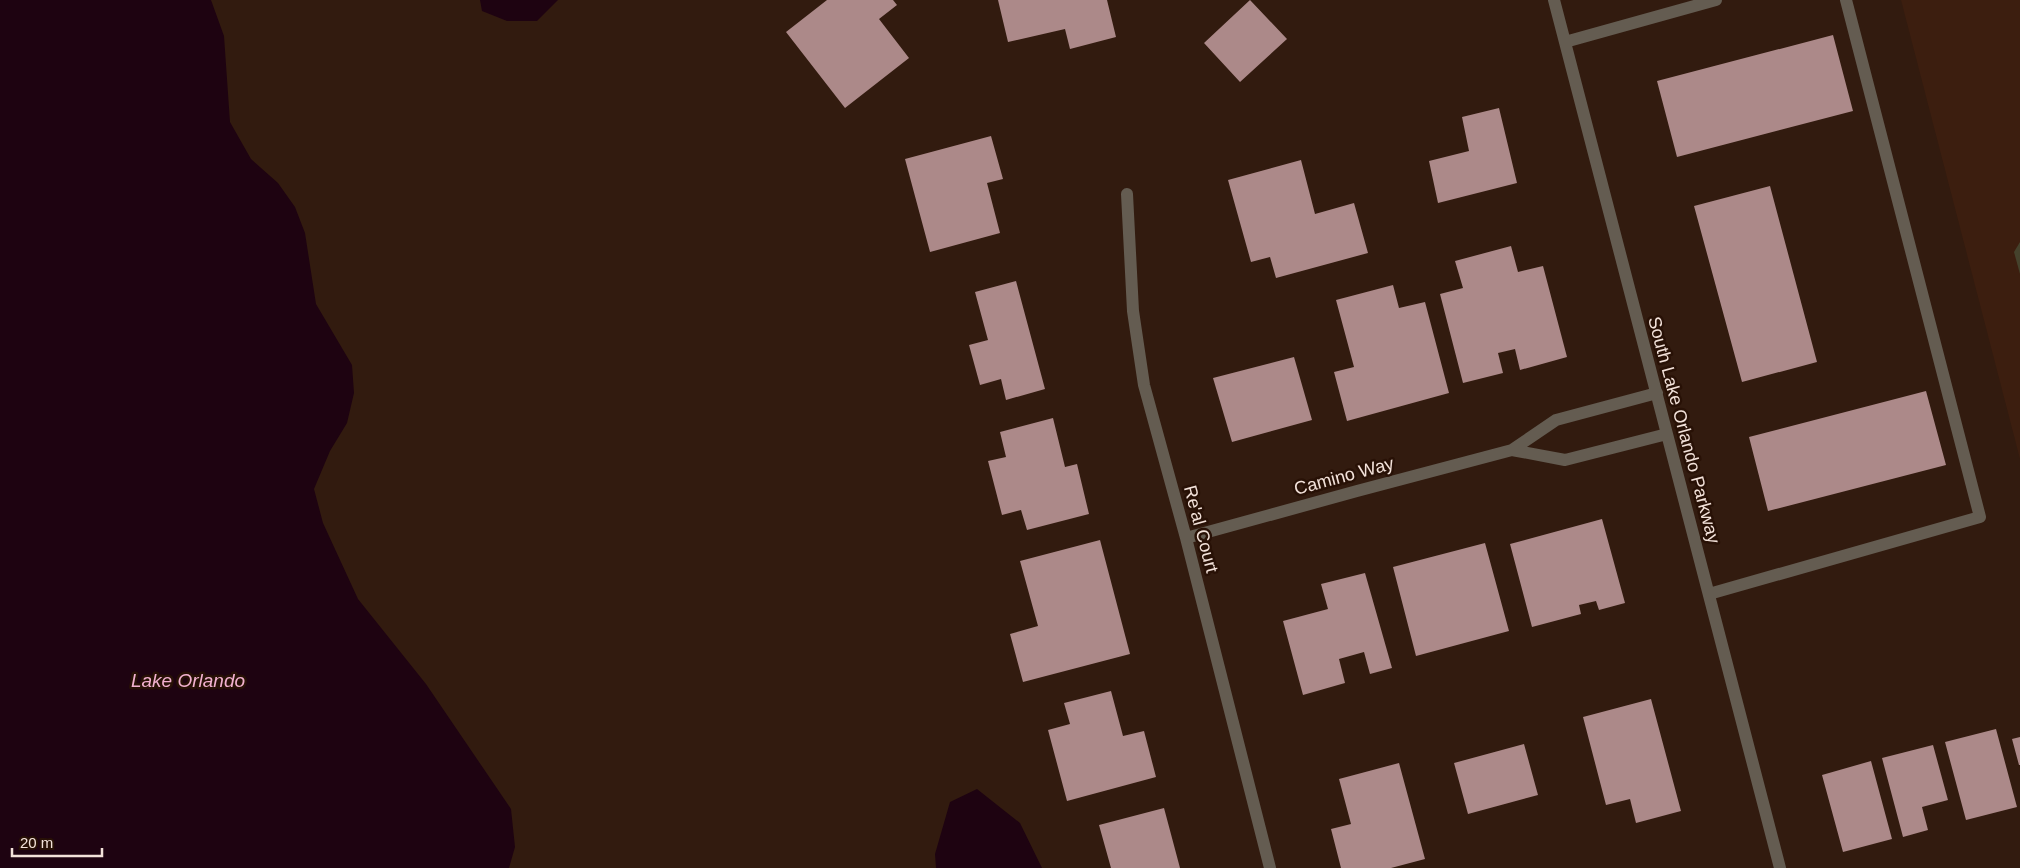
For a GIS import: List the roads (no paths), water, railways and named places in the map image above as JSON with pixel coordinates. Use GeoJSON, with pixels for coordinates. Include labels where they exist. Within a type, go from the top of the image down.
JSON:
{"type":"FeatureCollection","features":[{"type":"Feature","properties":{"kind":"street","name":"South Lake Orlando Parkway"},"geometry":{"type":"LineString","coordinates":[[1554,0],[1780,868]]}},
{"type":"Feature","properties":{"kind":"street"},"geometry":{"type":"LineString","coordinates":[[1565,42],[1716,0]]}},
{"type":"Feature","properties":{"kind":"street"},"geometry":{"type":"LineString","coordinates":[[1709,594],[1980,517],[1846,0]]}},
{"type":"Feature","properties":{"kind":"street","name":"Re'al Court"},"geometry":{"type":"LineString","coordinates":[[1127,194],[1133,312],[1144,385],[1186,538],[1270,868]]}},
{"type":"Feature","properties":{"kind":"street","name":"Camino Way"},"geometry":{"type":"LineString","coordinates":[[1186,538],[1357,490],[1512,450],[1556,420],[1657,393]]}},
{"type":"Feature","properties":{"kind":"street","name":"Camino Way"},"geometry":{"type":"LineString","coordinates":[[1512,450],[1565,460],[1667,434]]}},
{"type":"Feature","properties":{"kind":"water","name":"Lake Orlando"},"geometry":{"type":"Polygon","coordinates":[[[0,0],[211,0],[224,36],[230,122],[251,159],[278,183],[295,207],[305,233],[316,304],[352,365],[354,393],[347,423],[330,451],[314,489],[323,523],[358,599],[426,684],[511,809],[515,847],[509,868],[0,868],[0,0]]]}},
{"type":"Feature","properties":{"kind":"water"},"geometry":{"type":"Polygon","coordinates":[[[480,0],[558,0],[537,21],[507,21],[482,11],[480,0]]]}},
{"type":"Feature","properties":{"kind":"water"},"geometry":{"type":"Polygon","coordinates":[[[977,789],[1020,823],[1042,868],[936,868],[935,854],[950,802],[977,789]]]}}]}
